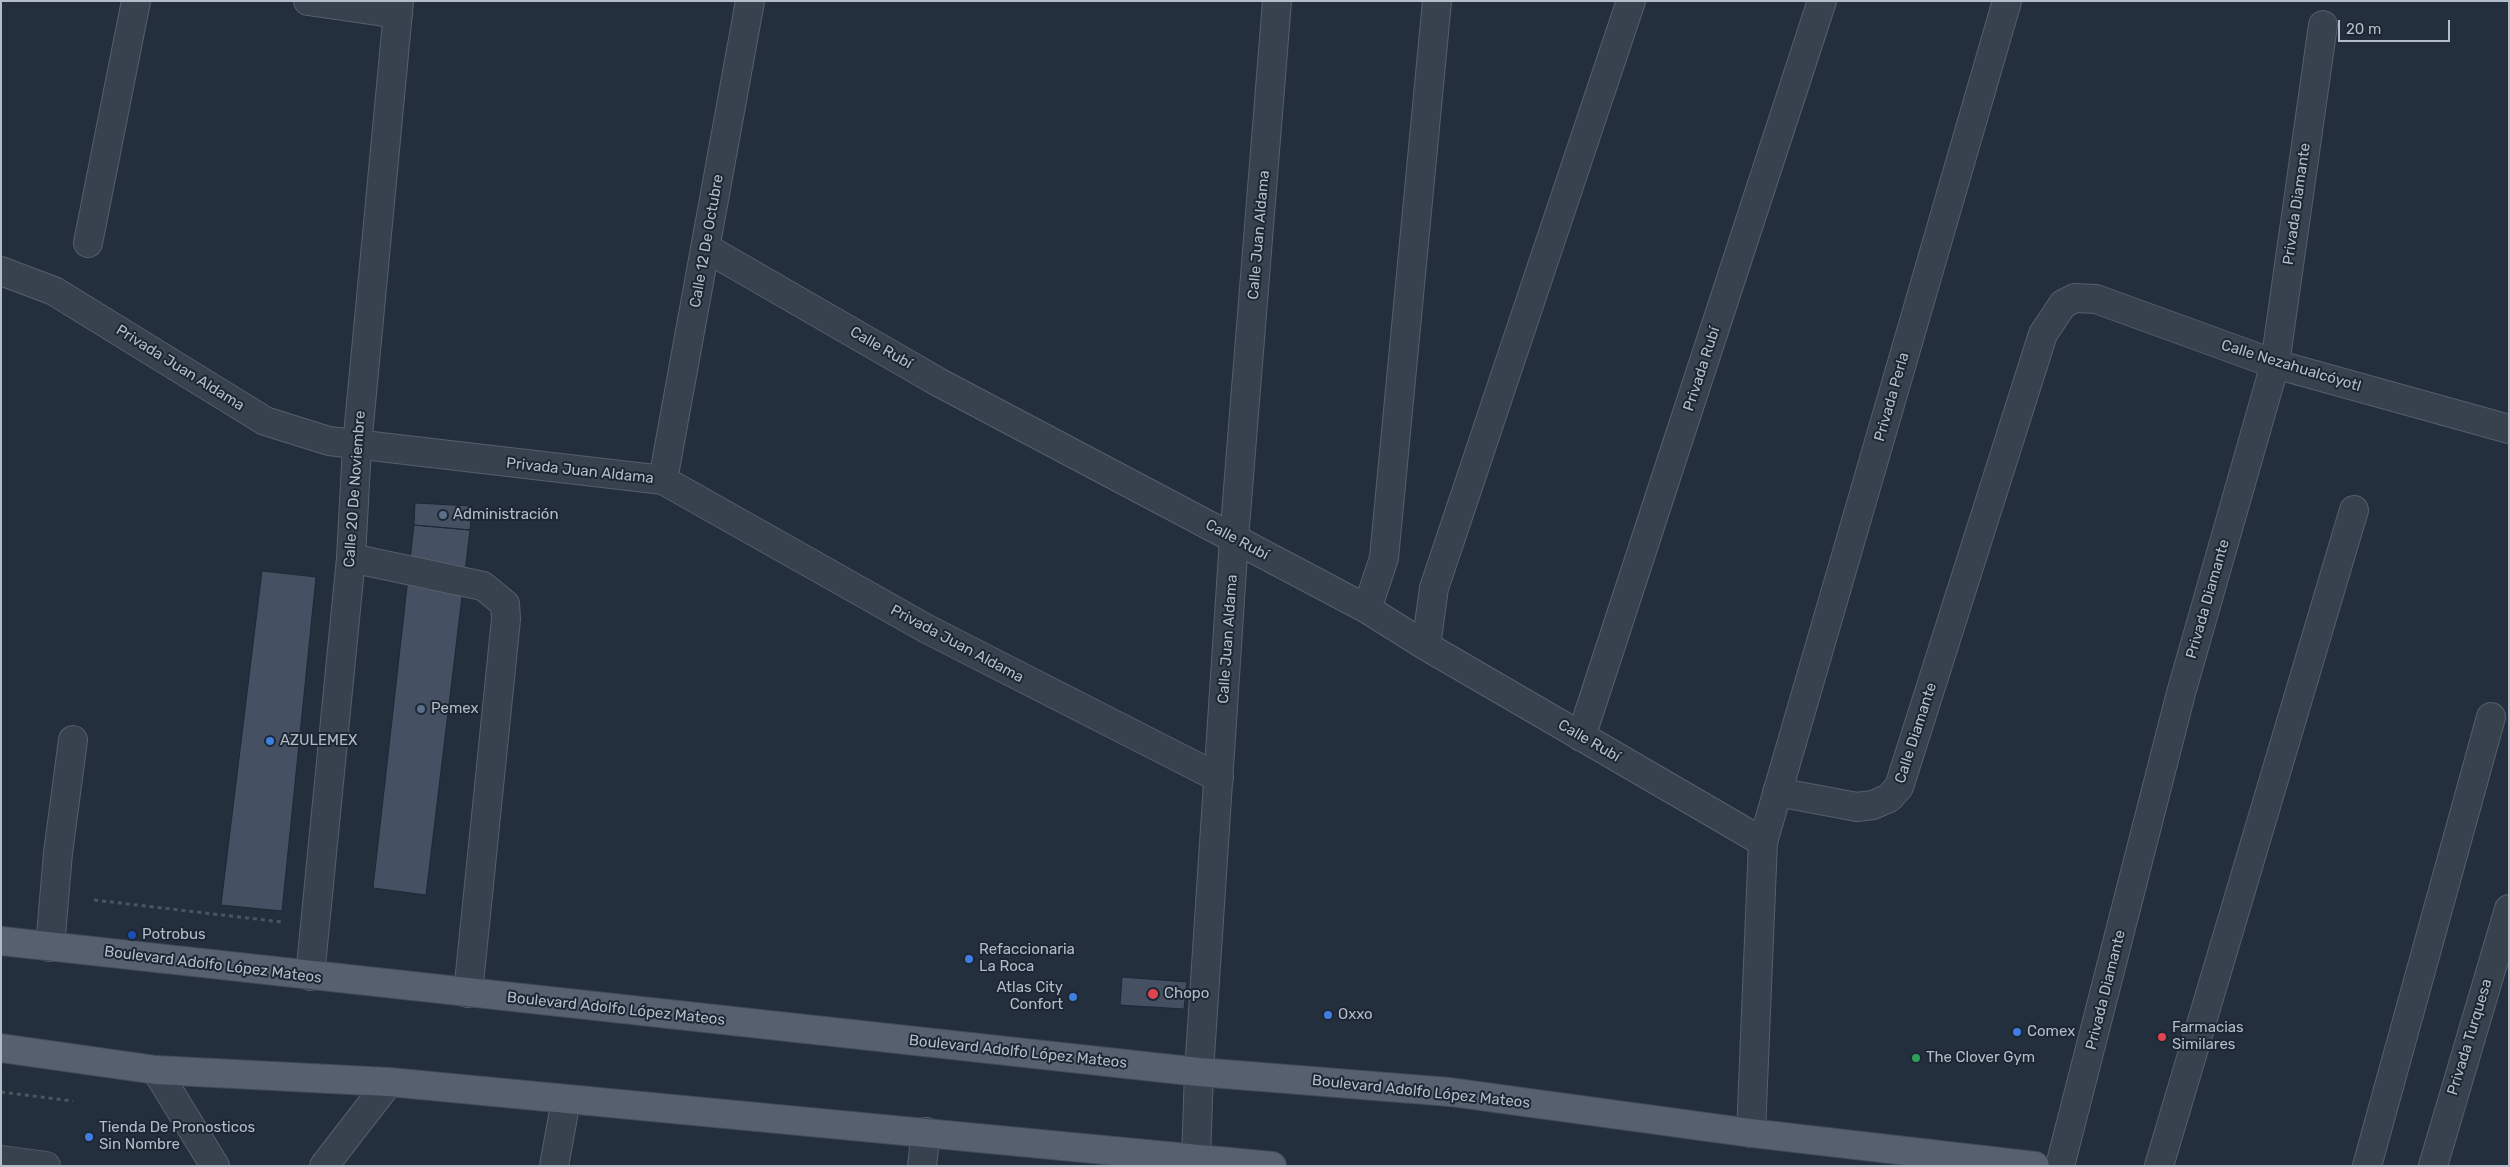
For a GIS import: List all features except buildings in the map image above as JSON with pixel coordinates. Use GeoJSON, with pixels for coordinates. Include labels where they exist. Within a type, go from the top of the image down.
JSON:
{"type":"FeatureCollection","features":[{"type":"Feature","properties":{"kind":"main road","name":"Boulevard Adolfo López Mateos"},"geometry":{"type":"LineString","coordinates":[[1,941],[1199,1072],[1450,1092],[1751,1133],[2035,1166]]}},
{"type":"Feature","properties":{"kind":"main road"},"geometry":{"type":"LineString","coordinates":[[1,1048],[156,1070],[389,1082],[1272,1166]]}},
{"type":"Feature","properties":{"kind":"street"},"geometry":{"type":"LineString","coordinates":[[88,242],[136,1]]}},
{"type":"Feature","properties":{"kind":"street"},"geometry":{"type":"LineString","coordinates":[[308,1],[399,7]]}},
{"type":"Feature","properties":{"kind":"street","name":"Calle 12 De Octubre"},"geometry":{"type":"LineString","coordinates":[[663,480],[750,1]]}},
{"type":"Feature","properties":{"kind":"street","name":"Calle Juan Aldama"},"geometry":{"type":"LineString","coordinates":[[1196,1158],[1199,1072],[1234,539],[1277,1]]}},
{"type":"Feature","properties":{"kind":"street"},"geometry":{"type":"LineString","coordinates":[[1367,609],[1384,558],[1437,1]]}},
{"type":"Feature","properties":{"kind":"street"},"geometry":{"type":"LineString","coordinates":[[1426,646],[1434,588],[1632,1]]}},
{"type":"Feature","properties":{"kind":"street","name":"Privada Rubí"},"geometry":{"type":"LineString","coordinates":[[1581,737],[1822,1]]}},
{"type":"Feature","properties":{"kind":"street","name":"Privada Perla"},"geometry":{"type":"LineString","coordinates":[[1777,792],[2007,1]]}},
{"type":"Feature","properties":{"kind":"street","name":"Calle 20 De Noviembre"},"geometry":{"type":"LineString","coordinates":[[310,976],[351,558],[357,446],[399,7]]}},
{"type":"Feature","properties":{"kind":"street","name":"Privada Diamante"},"geometry":{"type":"LineString","coordinates":[[2060,1166],[2181,693],[2275,364],[2323,25]]}},
{"type":"Feature","properties":{"kind":"street","name":"Calle Rubí"},"geometry":{"type":"LineString","coordinates":[[706,248],[940,383],[1367,609],[1426,646],[1763,842]]}},
{"type":"Feature","properties":{"kind":"street","name":"Privada Juan Aldama"},"geometry":{"type":"LineString","coordinates":[[1,271],[54,291],[265,421],[329,441],[357,446],[663,480],[927,629],[1219,778]]}},
{"type":"Feature","properties":{"kind":"street","name":"Calle Diamante"},"geometry":{"type":"LineString","coordinates":[[1777,792],[1857,806],[1873,805],[1889,798],[1899,787],[2043,334],[2063,304],[2075,298]]}},
{"type":"Feature","properties":{"kind":"street","name":"Calle Nezahualcóyotl"},"geometry":{"type":"LineString","coordinates":[[2075,298],[2096,299],[2275,364],[2509,429]]}},
{"type":"Feature","properties":{"kind":"street"},"geometry":{"type":"LineString","coordinates":[[2159,1166],[2354,510]]}},
{"type":"Feature","properties":{"kind":"street"},"geometry":{"type":"LineString","coordinates":[[351,558],[483,586],[504,604],[506,619],[468,993]]}},
{"type":"Feature","properties":{"kind":"street"},"geometry":{"type":"LineString","coordinates":[[2367,1166],[2491,717]]}},
{"type":"Feature","properties":{"kind":"street"},"geometry":{"type":"LineString","coordinates":[[50,947],[58,853],[73,740]]}},
{"type":"Feature","properties":{"kind":"street"},"geometry":{"type":"LineString","coordinates":[[1751,1133],[1763,842],[1777,792]]}},
{"type":"Feature","properties":{"kind":"street","name":"Privada Turquesa"},"geometry":{"type":"LineString","coordinates":[[2432,1166],[2509,909]]}},
{"type":"Feature","properties":{"kind":"street"},"geometry":{"type":"LineString","coordinates":[[156,1070],[216,1166]]}},
{"type":"Feature","properties":{"kind":"street"},"geometry":{"type":"LineString","coordinates":[[324,1166],[389,1082]]}},
{"type":"Feature","properties":{"kind":"street"},"geometry":{"type":"LineString","coordinates":[[554,1166],[566,1100]]}},
{"type":"Feature","properties":{"kind":"street"},"geometry":{"type":"LineString","coordinates":[[922,1166],[926,1132]]}},
{"type":"Feature","properties":{"kind":"street"},"geometry":{"type":"LineString","coordinates":[[1,1160],[46,1166]]}},
{"type":"Feature","properties":{"kind":"path"},"geometry":{"type":"LineString","coordinates":[[94,900],[315,925]]}},
{"type":"Feature","properties":{"kind":"path"},"geometry":{"type":"LineString","coordinates":[[1,1092],[73,1101]]}},
{"type":"Feature","properties":{"kind":"place","name":"Administración"},"geometry":{"type":"Point","coordinates":[443,515]}},
{"type":"Feature","properties":{"kind":"place","name":"Pemex"},"geometry":{"type":"Point","coordinates":[421,709]}},
{"type":"Feature","properties":{"kind":"place","name":"AZULEMEX"},"geometry":{"type":"Point","coordinates":[270,741]}},
{"type":"Feature","properties":{"kind":"place","name":"Potrobus"},"geometry":{"type":"Point","coordinates":[132,935]}},
{"type":"Feature","properties":{"kind":"place","name":"Refaccionaria La Roca"},"geometry":{"type":"Point","coordinates":[969,959]}},
{"type":"Feature","properties":{"kind":"place","name":"Chopo"},"geometry":{"type":"Point","coordinates":[1153,994]}},
{"type":"Feature","properties":{"kind":"place","name":"Atlas City Confort"},"geometry":{"type":"Point","coordinates":[1073,997]}},
{"type":"Feature","properties":{"kind":"place","name":"Oxxo"},"geometry":{"type":"Point","coordinates":[1328,1015]}},
{"type":"Feature","properties":{"kind":"place","name":"Comex"},"geometry":{"type":"Point","coordinates":[2017,1032]}},
{"type":"Feature","properties":{"kind":"place","name":"Farmacias Similares"},"geometry":{"type":"Point","coordinates":[2162,1037]}},
{"type":"Feature","properties":{"kind":"place","name":"The Clover Gym"},"geometry":{"type":"Point","coordinates":[1916,1058]}},
{"type":"Feature","properties":{"kind":"place","name":"Tienda De Pronosticos Sin Nombre"},"geometry":{"type":"Point","coordinates":[89,1137]}}]}
